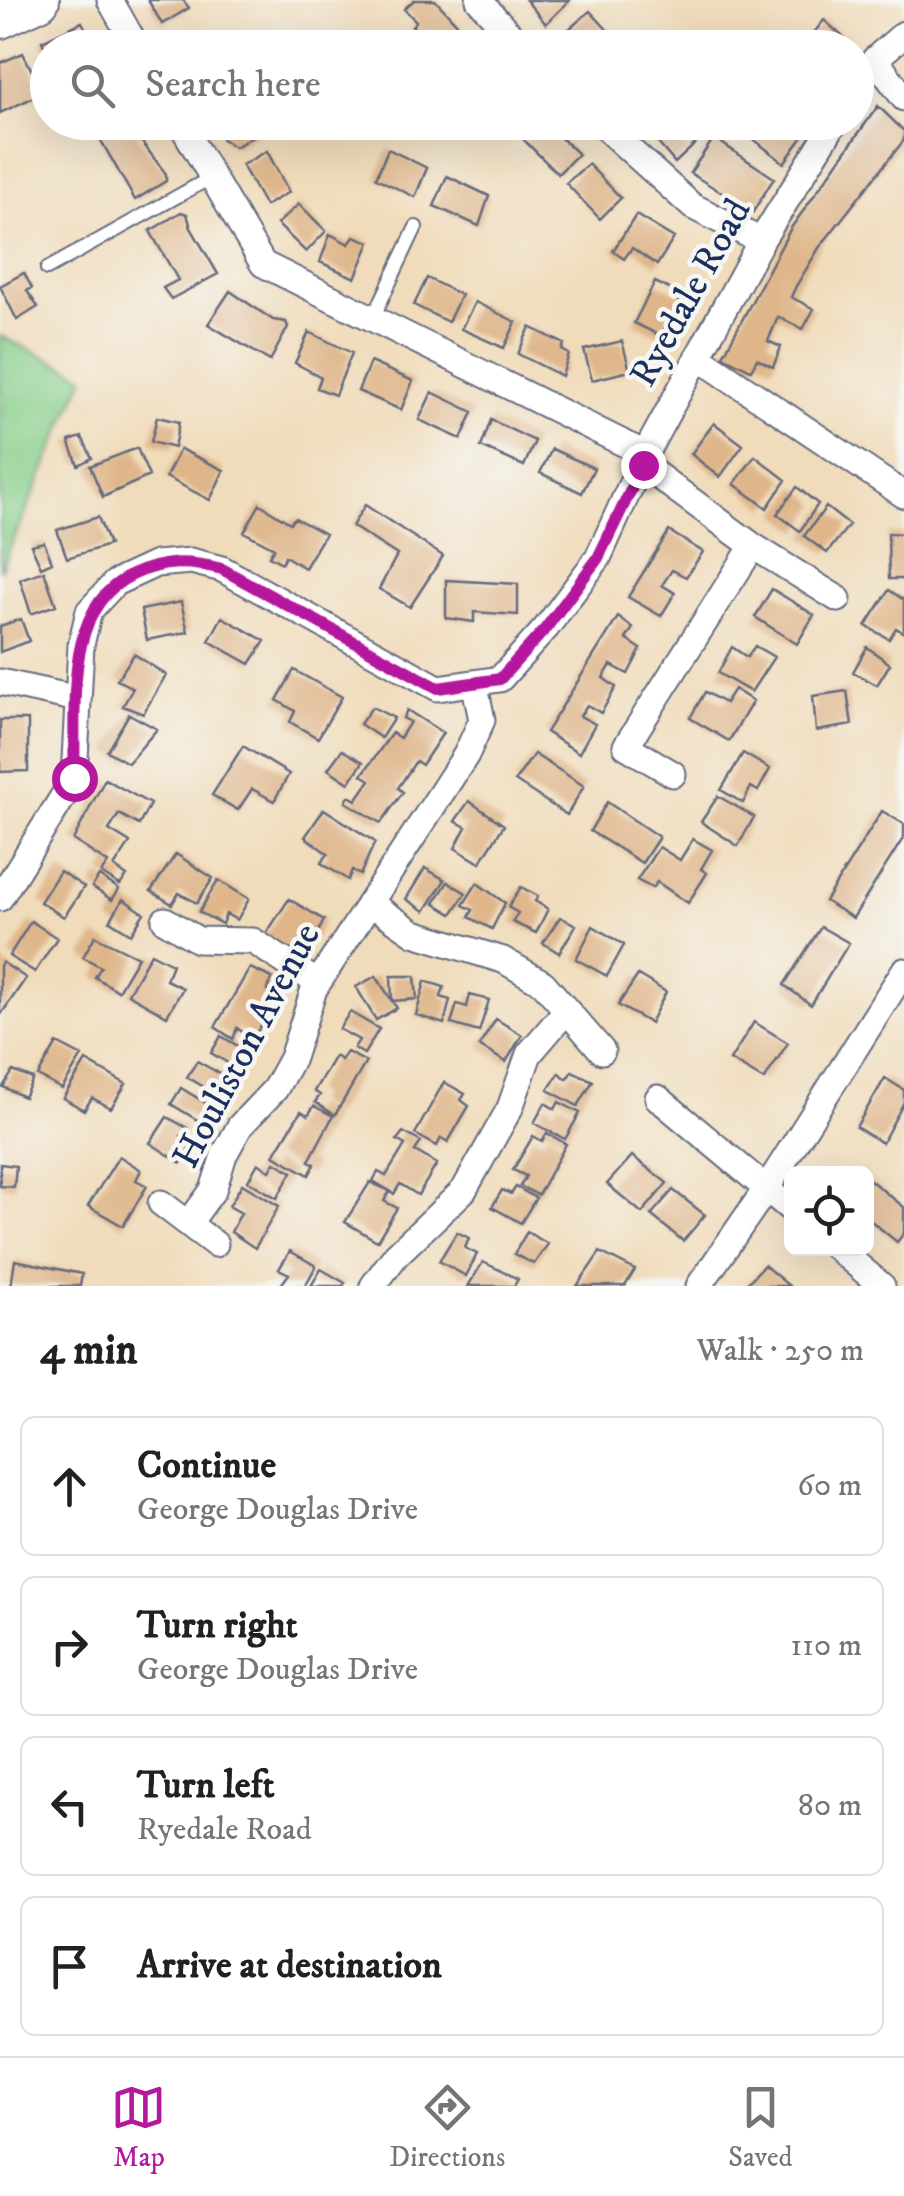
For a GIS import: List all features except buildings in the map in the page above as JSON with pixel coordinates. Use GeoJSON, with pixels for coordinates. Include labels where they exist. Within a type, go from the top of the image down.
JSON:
{"type":"FeatureCollection","features":[{"type":"Feature","properties":{"kind":"main road"},"geometry":{"type":"LineString","coordinates":[[0,18],[38,0]]}},
{"type":"Feature","properties":{"kind":"street"},"geometry":{"type":"LineString","coordinates":[[110,0],[127,30]]}},
{"type":"Feature","properties":{"kind":"street"},"geometry":{"type":"LineString","coordinates":[[479,0],[506,30]]}},
{"type":"Feature","properties":{"kind":"street"},"geometry":{"type":"LineString","coordinates":[[904,34],[875,59],[904,98]]}},
{"type":"Feature","properties":{"kind":"street"},"geometry":{"type":"LineString","coordinates":[[190,140],[262,264],[644,459],[752,546],[838,599]]}},
{"type":"Feature","properties":{"kind":"street"},"geometry":{"type":"LineString","coordinates":[[619,140],[692,206],[761,241]]}},
{"type":"Feature","properties":{"kind":"street","name":"Ryedale Road"},"geometry":{"type":"LineString","coordinates":[[475,686],[500,679],[546,628],[598,558],[644,459],[761,241],[825,140]]}},
{"type":"Feature","properties":{"kind":"street"},"geometry":{"type":"LineString","coordinates":[[698,358],[904,495]]}},
{"type":"Feature","properties":{"kind":"street"},"geometry":{"type":"LineString","coordinates":[[674,774],[626,746],[752,546]]}},
{"type":"Feature","properties":{"kind":"street"},"geometry":{"type":"LineString","coordinates":[[0,898],[74,778],[80,645],[90,612],[115,583],[156,564],[192,561],[222,569],[438,688],[475,686]]}},
{"type":"Feature","properties":{"kind":"street"},"geometry":{"type":"LineString","coordinates":[[0,682],[78,699]]}},
{"type":"Feature","properties":{"kind":"street","name":"Houliston Avenue"},"geometry":{"type":"LineString","coordinates":[[189,1223],[214,1190],[224,1155],[240,1126],[275,1089],[318,983],[466,755],[482,720],[475,686]]}},
{"type":"Feature","properties":{"kind":"street"},"geometry":{"type":"LineString","coordinates":[[370,902],[414,933],[503,960],[542,982],[602,1051]]}},
{"type":"Feature","properties":{"kind":"street"},"geometry":{"type":"LineString","coordinates":[[165,920],[198,940],[253,941],[318,983]]}},
{"type":"Feature","properties":{"kind":"street"},"geometry":{"type":"LineString","coordinates":[[699,1286],[766,1189],[904,971]]}},
{"type":"Feature","properties":{"kind":"street"},"geometry":{"type":"LineString","coordinates":[[373,1286],[396,1256],[464,1190],[510,1108],[529,1054],[565,1012]]}},
{"type":"Feature","properties":{"kind":"street"},"geometry":{"type":"LineString","coordinates":[[658,1098],[784,1204]]}},
{"type":"Feature","properties":{"kind":"street"},"geometry":{"type":"LineString","coordinates":[[161,1204],[214,1244]]}},
{"type":"Feature","properties":{"kind":"street"},"geometry":{"type":"LineString","coordinates":[[846,1256],[882,1286]]}},
{"type":"Feature","properties":{"kind":"lane"},"geometry":{"type":"LineString","coordinates":[[47,270],[212,177]]}},
{"type":"Feature","properties":{"kind":"lane"},"geometry":{"type":"LineString","coordinates":[[372,320],[416,227]]}},
{"type":"Feature","properties":{"kind":"green space"},"geometry":{"type":"Polygon","coordinates":[[[0,336],[85,376],[0,571],[0,336]]]}},
{"type":"Feature","properties":{"kind":"route"},"geometry":{"type":"LineString","coordinates":[[74,778],[80,645],[90,612],[115,583],[156,564],[192,561],[222,569],[438,688],[475,686],[500,679],[546,628],[598,558],[643,465]]}}]}
